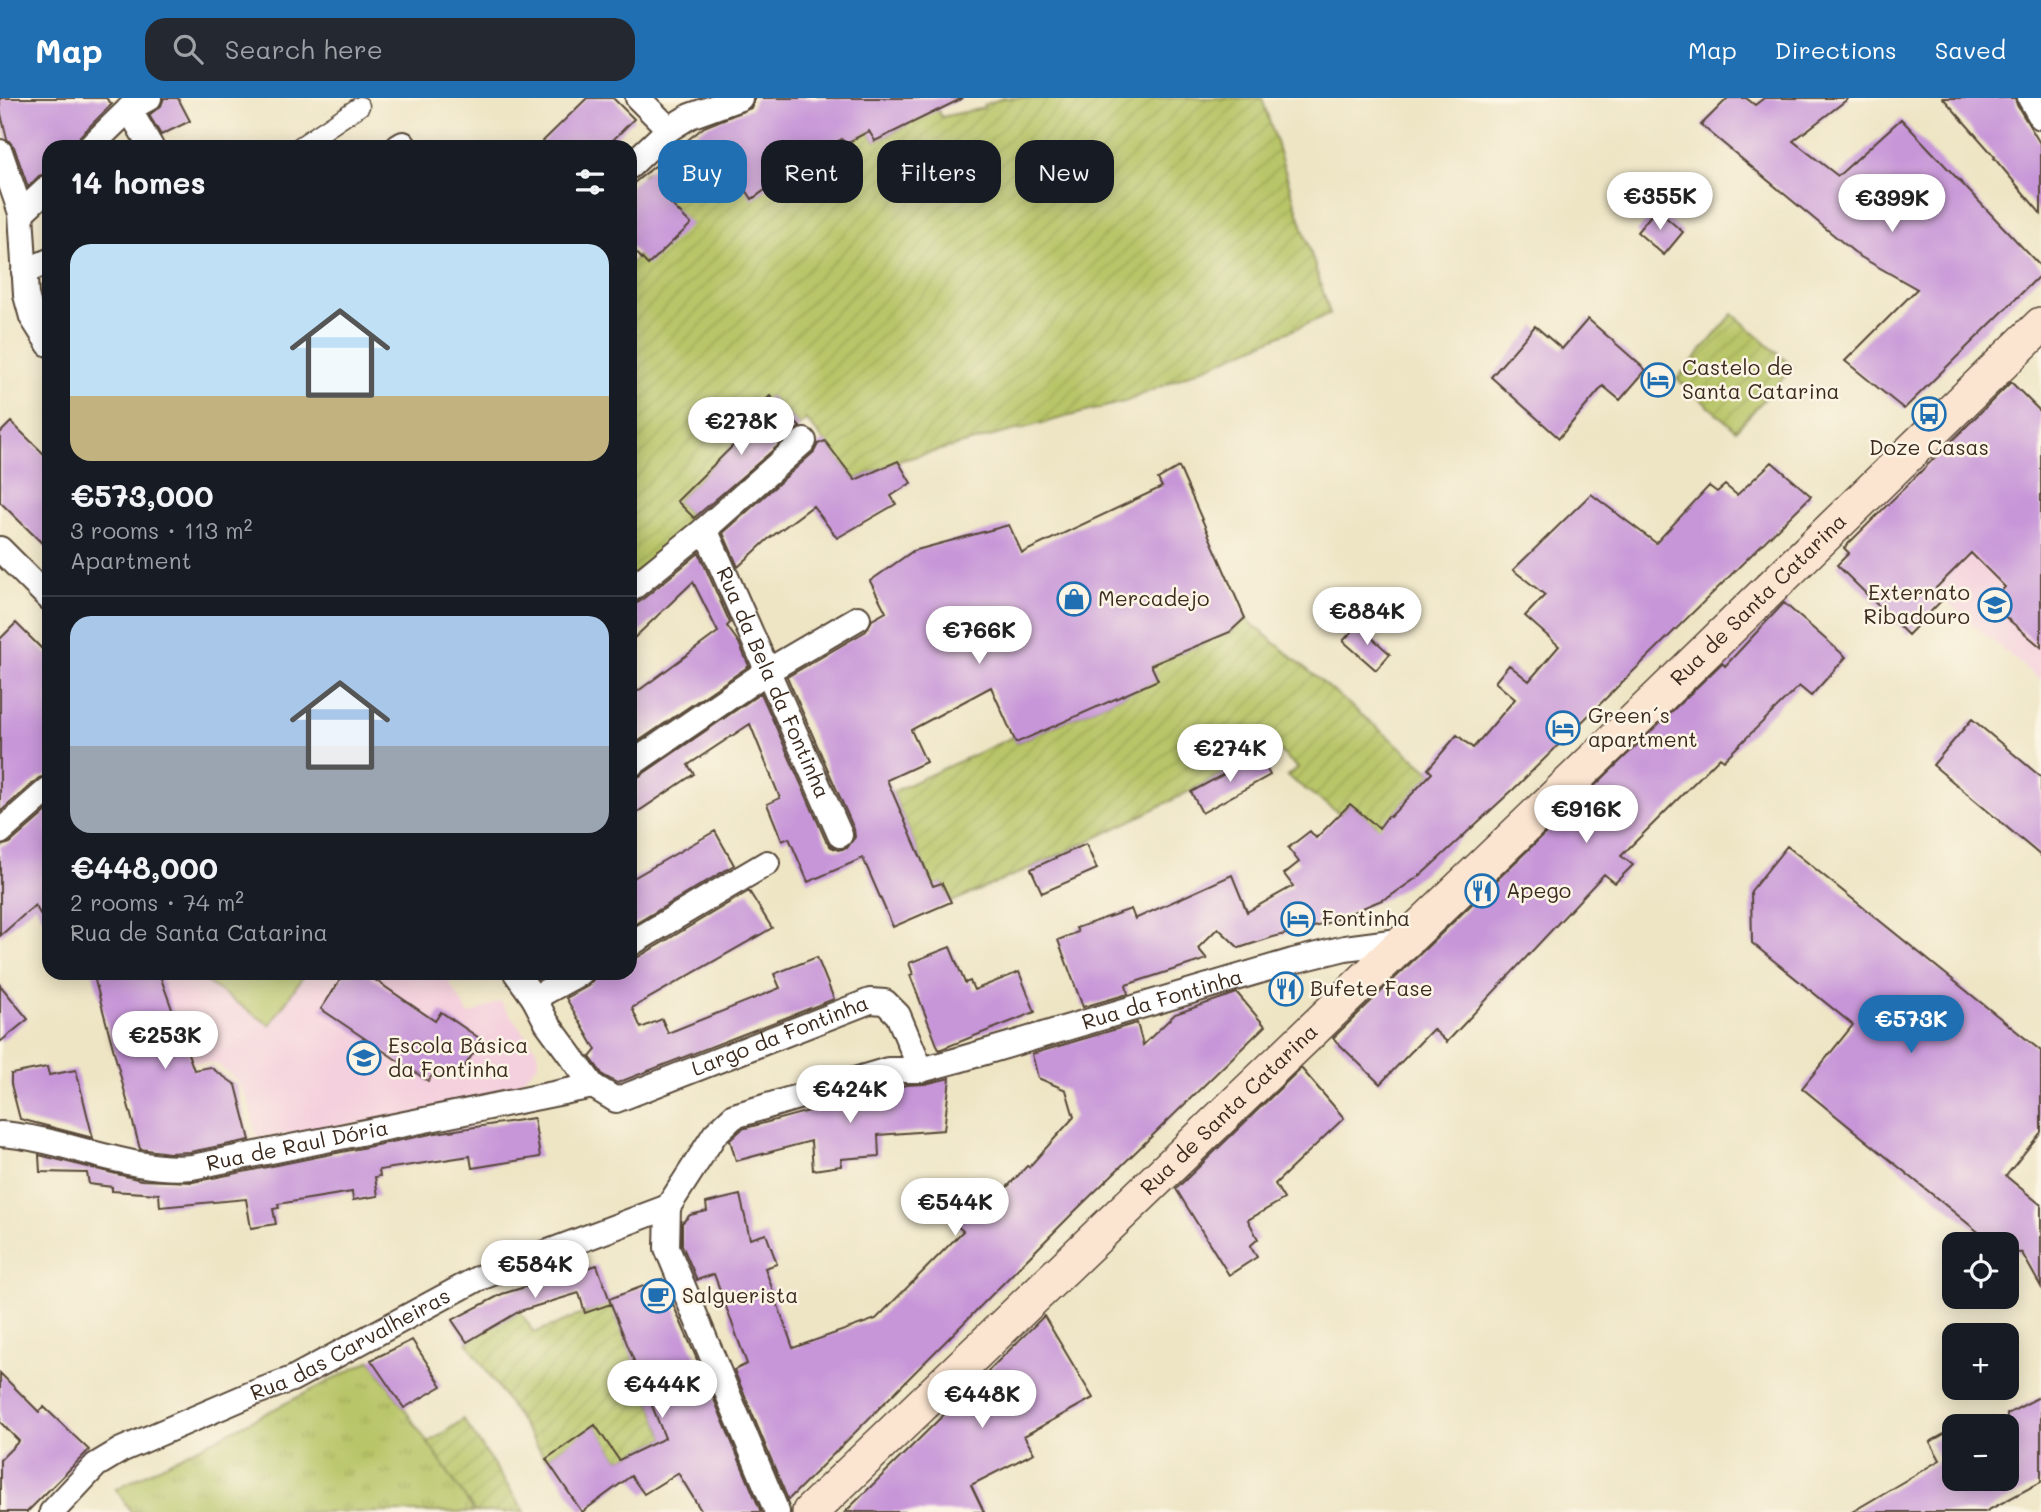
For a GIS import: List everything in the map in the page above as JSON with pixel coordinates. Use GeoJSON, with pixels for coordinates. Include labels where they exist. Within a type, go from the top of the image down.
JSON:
{"type":"FeatureCollection","features":[{"type":"Feature","properties":{"kind":"main road","name":"Rua de Santa Catarina"},"geometry":{"type":"LineString","coordinates":[[810,1512],[2041,326]]}},
{"type":"Feature","properties":{"kind":"street"},"geometry":{"type":"LineString","coordinates":[[638,98],[669,129]]}},
{"type":"Feature","properties":{"kind":"street"},"geometry":{"type":"LineString","coordinates":[[637,159],[669,129],[690,116],[740,98]]}},
{"type":"Feature","properties":{"kind":"street"},"geometry":{"type":"LineString","coordinates":[[2030,98],[2041,117]]}},
{"type":"Feature","properties":{"kind":"street"},"geometry":{"type":"LineString","coordinates":[[98,140],[139,104],[149,140]]}},
{"type":"Feature","properties":{"kind":"street"},"geometry":{"type":"LineString","coordinates":[[309,140],[360,106]]}},
{"type":"Feature","properties":{"kind":"street"},"geometry":{"type":"LineString","coordinates":[[0,152],[21,213],[26,295],[32,317],[42,333]]}},
{"type":"Feature","properties":{"kind":"street"},"geometry":{"type":"LineString","coordinates":[[21,213],[42,194]]}},
{"type":"Feature","properties":{"kind":"street"},"geometry":{"type":"LineString","coordinates":[[24,272],[42,264]]}},
{"type":"Feature","properties":{"kind":"street"},"geometry":{"type":"LineString","coordinates":[[637,584],[804,442]]}},
{"type":"Feature","properties":{"kind":"street","name":"Rua da Bela da Fontinha"},"geometry":{"type":"LineString","coordinates":[[705,529],[840,835]]}},
{"type":"Feature","properties":{"kind":"street"},"geometry":{"type":"LineString","coordinates":[[0,549],[42,590]]}},
{"type":"Feature","properties":{"kind":"street"},"geometry":{"type":"LineString","coordinates":[[637,760],[766,672],[858,618]]}},
{"type":"Feature","properties":{"kind":"street"},"geometry":{"type":"LineString","coordinates":[[0,832],[42,795]]}},
{"type":"Feature","properties":{"kind":"street"},"geometry":{"type":"LineString","coordinates":[[637,940],[767,863]]}},
{"type":"Feature","properties":{"kind":"street","name":"Rua da Fontinha"},"geometry":{"type":"LineString","coordinates":[[921,1070],[1293,961],[1345,948],[1406,940]]}},
{"type":"Feature","properties":{"kind":"street"},"geometry":{"type":"LineString","coordinates":[[521,980],[547,1023],[593,1086]]}},
{"type":"Feature","properties":{"kind":"street"},"geometry":{"type":"LineString","coordinates":[[534,998],[567,980]]}},
{"type":"Feature","properties":{"kind":"street","name":"Largo da Fontinha"},"geometry":{"type":"LineString","coordinates":[[593,1086],[616,1100],[870,1001],[885,1002],[898,1014],[921,1070]]}},
{"type":"Feature","properties":{"kind":"street"},"geometry":{"type":"LineString","coordinates":[[777,1512],[667,1248],[668,1207],[715,1134],[734,1116],[888,1070],[921,1070]]}},
{"type":"Feature","properties":{"kind":"street","name":"Rua de Raul Dória"},"geometry":{"type":"LineString","coordinates":[[0,1134],[41,1138],[148,1166],[177,1169],[593,1086]]}},
{"type":"Feature","properties":{"kind":"street","name":"Rua das Carvalheiras"},"geometry":{"type":"LineString","coordinates":[[52,1512],[96,1465],[121,1450],[292,1379],[477,1279],[668,1207]]}},
{"type":"Feature","properties":{"kind":"shaded area","name":"Externato Ribadouro"},"geometry":{"type":"Polygon","coordinates":[[[2009,384],[2041,418],[2041,681],[1857,528],[2009,384]]]}},
{"type":"Feature","properties":{"kind":"shaded area","name":"Escola Básica da Fontinha"},"geometry":{"type":"Polygon","coordinates":[[[162,980],[448,980],[469,1015],[500,1001],[536,1049],[539,1060],[501,1100],[257,1139],[249,1102],[236,1079],[216,1063],[191,1062],[162,980]]]}},
{"type":"Feature","properties":{"kind":"green space"},"geometry":{"type":"Polygon","coordinates":[[[1003,98],[1262,98],[1330,314],[1127,401],[898,461],[855,480],[806,419],[799,426],[770,397],[760,419],[677,501],[699,523],[637,572],[637,257],[690,224],[670,203],[747,203],[747,190],[752,198],[761,189],[761,203],[863,203],[863,140],[853,140],[869,131],[875,141],[877,140],[877,203],[1001,203],[1001,140],[877,140],[906,126],[934,103],[941,117],[984,108],[983,105],[1003,98]]]}},
{"type":"Feature","properties":{"kind":"green space"},"geometry":{"type":"Polygon","coordinates":[[[658,171],[658,191],[642,174],[658,171]]]}},
{"type":"Feature","properties":{"kind":"green space"},"geometry":{"type":"Polygon","coordinates":[[[1733,314],[1793,367],[1736,430],[1677,379],[1733,314]]]}},
{"type":"Feature","properties":{"kind":"green space"},"geometry":{"type":"Polygon","coordinates":[[[1245,618],[1432,773],[1397,810],[1382,831],[1350,804],[1340,814],[1287,776],[1298,768],[1274,746],[1115,828],[951,902],[942,883],[933,886],[892,792],[1013,737],[1017,743],[1157,680],[1151,665],[1230,632],[1245,618]]]}},
{"type":"Feature","properties":{"kind":"green space"},"geometry":{"type":"Polygon","coordinates":[[[203,980],[301,980],[270,1025],[203,980]]]}},
{"type":"Feature","properties":{"kind":"green space"},"geometry":{"type":"Polygon","coordinates":[[[609,1299],[665,1438],[619,1460],[595,1426],[546,1459],[467,1342],[520,1311],[534,1333],[598,1308],[609,1299]]]}},
{"type":"Feature","properties":{"kind":"green space"},"geometry":{"type":"Polygon","coordinates":[[[371,1360],[475,1512],[131,1512],[116,1489],[371,1360]]]}},
{"type":"Feature","properties":{"kind":"green space"},"geometry":{"type":"Polygon","coordinates":[[[464,1419],[525,1512],[475,1512],[428,1443],[464,1419]]]}},
{"type":"Feature","properties":{"kind":"building"},"geometry":{"type":"Polygon","coordinates":[[[0,98],[106,98],[112,104],[79,140],[42,140],[42,175],[28,187],[14,147],[7,139],[0,98]]]}},
{"type":"Feature","properties":{"kind":"building"},"geometry":{"type":"Polygon","coordinates":[[[164,98],[178,98],[190,121],[161,135],[149,115],[161,106],[164,98]]]}},
{"type":"Feature","properties":{"kind":"building"},"geometry":{"type":"Polygon","coordinates":[[[587,98],[613,98],[634,119],[613,140],[544,140],[587,98]]]}},
{"type":"Feature","properties":{"kind":"building"},"geometry":{"type":"Polygon","coordinates":[[[755,98],[963,98],[875,141],[869,131],[852,140],[761,140],[761,193],[752,199],[747,191],[747,140],[688,140],[704,127],[751,108],[755,98]]]}},
{"type":"Feature","properties":{"kind":"building"},"geometry":{"type":"Polygon","coordinates":[[[1728,98],[1746,98],[1755,105],[1764,98],[1849,98],[1793,141],[1838,176],[1901,119],[2041,267],[2041,274],[1904,409],[1845,361],[1917,289],[1859,256],[1701,125],[1728,98]]]}},
{"type":"Feature","properties":{"kind":"building"},"geometry":{"type":"Polygon","coordinates":[[[1943,98],[2015,98],[2041,145],[2041,214],[1995,157],[1943,98]]]}},
{"type":"Feature","properties":{"kind":"building"},"geometry":{"type":"Polygon","coordinates":[[[658,164],[658,203],[670,203],[691,224],[648,265],[637,253],[637,180],[658,164]]]}},
{"type":"Feature","properties":{"kind":"building"},"geometry":{"type":"Polygon","coordinates":[[[1656,209],[1683,232],[1664,255],[1637,232],[1656,209]]]}},
{"type":"Feature","properties":{"kind":"building"},"geometry":{"type":"Polygon","coordinates":[[[1588,319],[1646,370],[1620,400],[1603,386],[1559,438],[1491,377],[1535,326],[1562,349],[1588,319]]]}},
{"type":"Feature","properties":{"kind":"building","name":"Externato Ribadouro"},"geometry":{"type":"Polygon","coordinates":[[[2011,382],[2041,412],[2041,647],[1990,604],[2005,587],[1971,553],[1936,588],[1945,597],[1908,635],[1837,565],[1849,553],[1844,548],[2011,382]]]}},
{"type":"Feature","properties":{"kind":"building"},"geometry":{"type":"Polygon","coordinates":[[[770,396],[800,427],[694,518],[677,501],[760,419],[754,412],[770,396]]]}},
{"type":"Feature","properties":{"kind":"building"},"geometry":{"type":"Polygon","coordinates":[[[11,422],[42,452],[42,543],[0,502],[0,433],[11,422]]]}},
{"type":"Feature","properties":{"kind":"building"},"geometry":{"type":"Polygon","coordinates":[[[825,441],[855,480],[898,461],[911,483],[891,496],[896,504],[837,538],[813,506],[767,540],[738,567],[723,533],[814,452],[818,444],[825,441]]]}},
{"type":"Feature","properties":{"kind":"building"},"geometry":{"type":"Polygon","coordinates":[[[1772,462],[1811,496],[1518,785],[1422,874],[1389,897],[1322,925],[1239,948],[1218,928],[1198,948],[1207,959],[1126,985],[1128,994],[1083,1007],[1058,940],[1078,932],[1076,928],[1131,909],[1135,919],[1232,875],[1247,912],[1293,886],[1284,874],[1299,862],[1288,848],[1310,831],[1316,838],[1350,804],[1379,828],[1432,773],[1428,769],[1457,735],[1473,748],[1515,699],[1495,682],[1509,665],[1529,681],[1559,646],[1525,616],[1545,595],[1513,570],[1591,494],[1656,543],[1709,486],[1717,492],[1725,485],[1737,495],[1772,462]]]}},
{"type":"Feature","properties":{"kind":"building"},"geometry":{"type":"Polygon","coordinates":[[[1179,467],[1245,618],[1230,632],[1151,665],[1158,680],[1016,743],[991,687],[911,730],[926,762],[887,780],[933,886],[942,883],[951,902],[893,927],[863,858],[808,882],[789,838],[782,841],[767,804],[780,798],[750,724],[688,765],[694,774],[637,812],[637,777],[761,693],[826,841],[838,850],[847,848],[855,837],[854,829],[787,677],[866,631],[872,620],[886,612],[870,581],[913,551],[1009,525],[1022,553],[1162,487],[1158,479],[1179,467]]]}},
{"type":"Feature","properties":{"kind":"building"},"geometry":{"type":"Polygon","coordinates":[[[699,553],[730,623],[727,626],[739,643],[749,666],[637,742],[637,692],[718,632],[693,582],[637,635],[639,602],[699,553]]]}},
{"type":"Feature","properties":{"kind":"building"},"geometry":{"type":"Polygon","coordinates":[[[1784,603],[1846,657],[1811,696],[1799,686],[1724,760],[1720,757],[1621,856],[1633,865],[1615,883],[1604,874],[1447,1042],[1433,1029],[1380,1084],[1333,1038],[1722,663],[1725,666],[1784,603]]]}},
{"type":"Feature","properties":{"kind":"building"},"geometry":{"type":"Polygon","coordinates":[[[16,623],[42,649],[42,777],[0,812],[0,639],[16,623]]]}},
{"type":"Feature","properties":{"kind":"building"},"geometry":{"type":"Polygon","coordinates":[[[1358,625],[1390,654],[1376,670],[1343,641],[1358,625]]]}},
{"type":"Feature","properties":{"kind":"building"},"geometry":{"type":"Polygon","coordinates":[[[1972,719],[2041,777],[2041,856],[1933,765],[1972,719]]]}},
{"type":"Feature","properties":{"kind":"building"},"geometry":{"type":"Polygon","coordinates":[[[1259,755],[1270,775],[1202,813],[1191,792],[1259,755]]]}},
{"type":"Feature","properties":{"kind":"building"},"geometry":{"type":"Polygon","coordinates":[[[42,815],[42,917],[35,905],[0,936],[0,846],[10,843],[42,815]]]}},
{"type":"Feature","properties":{"kind":"building"},"geometry":{"type":"Polygon","coordinates":[[[715,831],[734,865],[637,923],[637,876],[715,831]]]}},
{"type":"Feature","properties":{"kind":"building"},"geometry":{"type":"Polygon","coordinates":[[[1086,844],[1097,869],[1042,893],[1031,869],[1086,844]]]}},
{"type":"Feature","properties":{"kind":"building"},"geometry":{"type":"Polygon","coordinates":[[[1787,846],[2041,1051],[2041,1132],[2006,1176],[2041,1205],[2041,1287],[2022,1253],[2019,1253],[2019,1232],[1978,1232],[1802,1088],[1853,1025],[1752,943],[1751,891],[1787,846]]]}},
{"type":"Feature","properties":{"kind":"building"},"geometry":{"type":"Polygon","coordinates":[[[749,891],[772,928],[632,1008],[641,1028],[662,1019],[668,1033],[780,988],[774,974],[817,957],[834,999],[617,1083],[603,1075],[590,1057],[596,1050],[566,998],[588,986],[593,980],[637,980],[638,957],[749,891]]]}},
{"type":"Feature","properties":{"kind":"building"},"geometry":{"type":"Polygon","coordinates":[[[950,947],[965,983],[970,981],[974,990],[1019,972],[1035,1012],[939,1050],[910,975],[913,974],[909,963],[950,947]]]}},
{"type":"Feature","properties":{"kind":"building"},"geometry":{"type":"Polygon","coordinates":[[[95,980],[162,980],[194,1070],[210,1067],[236,1085],[250,1140],[190,1152],[169,1153],[140,1149],[95,980]]]}},
{"type":"Feature","properties":{"kind":"building"},"geometry":{"type":"Polygon","coordinates":[[[340,980],[375,980],[435,1021],[441,1012],[482,1040],[456,1079],[438,1067],[428,1081],[321,1009],[340,980]]]}},
{"type":"Feature","properties":{"kind":"building"},"geometry":{"type":"Polygon","coordinates":[[[0,985],[28,1019],[0,1042],[0,985]]]}},
{"type":"Feature","properties":{"kind":"building"},"geometry":{"type":"Polygon","coordinates":[[[1237,993],[1265,1026],[1076,1210],[788,1500],[734,1370],[747,1364],[714,1274],[697,1280],[682,1245],[682,1223],[690,1215],[707,1211],[706,1203],[740,1195],[750,1239],[766,1234],[777,1264],[765,1268],[793,1348],[876,1319],[963,1231],[955,1224],[986,1190],[995,1200],[1074,1117],[1066,1090],[1038,1078],[1032,1054],[1137,1023],[1143,1045],[1175,1014],[1237,993]]]}},
{"type":"Feature","properties":{"kind":"building"},"geometry":{"type":"Polygon","coordinates":[[[47,1067],[49,1075],[76,1070],[93,1138],[20,1119],[11,1074],[47,1067]]]}},
{"type":"Feature","properties":{"kind":"building"},"geometry":{"type":"Polygon","coordinates":[[[1301,1068],[1344,1118],[1275,1184],[1284,1199],[1248,1220],[1258,1239],[1250,1246],[1257,1257],[1229,1275],[1176,1189],[1301,1068]]]}},
{"type":"Feature","properties":{"kind":"building"},"geometry":{"type":"Polygon","coordinates":[[[950,1078],[944,1130],[878,1135],[879,1156],[841,1159],[841,1166],[813,1170],[811,1141],[736,1161],[730,1140],[742,1129],[906,1085],[950,1078]]]}},
{"type":"Feature","properties":{"kind":"building"},"geometry":{"type":"Polygon","coordinates":[[[534,1118],[540,1157],[472,1168],[470,1156],[379,1170],[380,1176],[375,1177],[378,1196],[353,1200],[352,1192],[278,1204],[279,1208],[273,1209],[276,1224],[251,1228],[246,1199],[160,1207],[159,1194],[112,1191],[112,1187],[89,1184],[87,1173],[40,1172],[39,1155],[141,1180],[193,1182],[436,1133],[534,1118]]]}},
{"type":"Feature","properties":{"kind":"building"},"geometry":{"type":"Polygon","coordinates":[[[597,1265],[611,1304],[585,1313],[579,1293],[520,1311],[467,1342],[452,1320],[502,1294],[597,1265]]]}},
{"type":"Feature","properties":{"kind":"building"},"geometry":{"type":"Polygon","coordinates":[[[662,1279],[761,1512],[702,1512],[678,1473],[644,1494],[631,1476],[582,1512],[546,1459],[595,1425],[619,1460],[665,1438],[609,1299],[662,1279]]]}},
{"type":"Feature","properties":{"kind":"building"},"geometry":{"type":"Polygon","coordinates":[[[1044,1316],[1093,1398],[1024,1436],[1034,1453],[971,1485],[984,1512],[845,1512],[1044,1316]]]}},
{"type":"Feature","properties":{"kind":"building"},"geometry":{"type":"Polygon","coordinates":[[[412,1340],[442,1386],[404,1408],[371,1360],[412,1340]]]}},
{"type":"Feature","properties":{"kind":"building"},"geometry":{"type":"Polygon","coordinates":[[[0,1373],[39,1412],[44,1407],[89,1450],[27,1512],[0,1512],[0,1460],[19,1441],[0,1422],[0,1373]]]}},
{"type":"Feature","properties":{"kind":"building"},"geometry":{"type":"Polygon","coordinates":[[[2041,1396],[2041,1482],[1985,1512],[1852,1512],[1940,1460],[1930,1442],[1942,1435],[1942,1491],[2019,1491],[2019,1414],[2007,1414],[2041,1396]]]}},
{"type":"Feature","properties":{"kind":"place","name":"Castelo de Santa Catarina"},"geometry":{"type":"Point","coordinates":[1658,380]}},
{"type":"Feature","properties":{"kind":"place","name":"Doze Casas"},"geometry":{"type":"Point","coordinates":[1929,414]}},
{"type":"Feature","properties":{"kind":"place","name":"Mercadejo"},"geometry":{"type":"Point","coordinates":[1074,599]}},
{"type":"Feature","properties":{"kind":"place","name":"Externato Ribadouro"},"geometry":{"type":"Point","coordinates":[1995,605]}},
{"type":"Feature","properties":{"kind":"place","name":"Green´s apartment"},"geometry":{"type":"Point","coordinates":[1563,728]}},
{"type":"Feature","properties":{"kind":"place","name":"Apego"},"geometry":{"type":"Point","coordinates":[1482,891]}},
{"type":"Feature","properties":{"kind":"place","name":"Fontinha"},"geometry":{"type":"Point","coordinates":[1298,919]}},
{"type":"Feature","properties":{"kind":"place","name":"Bufete Fase"},"geometry":{"type":"Point","coordinates":[1286,989]}},
{"type":"Feature","properties":{"kind":"place","name":"Escola Básica da Fontinha"},"geometry":{"type":"Point","coordinates":[364,1058]}},
{"type":"Feature","properties":{"kind":"place","name":"Salguerista"},"geometry":{"type":"Point","coordinates":[658,1296]}}]}
